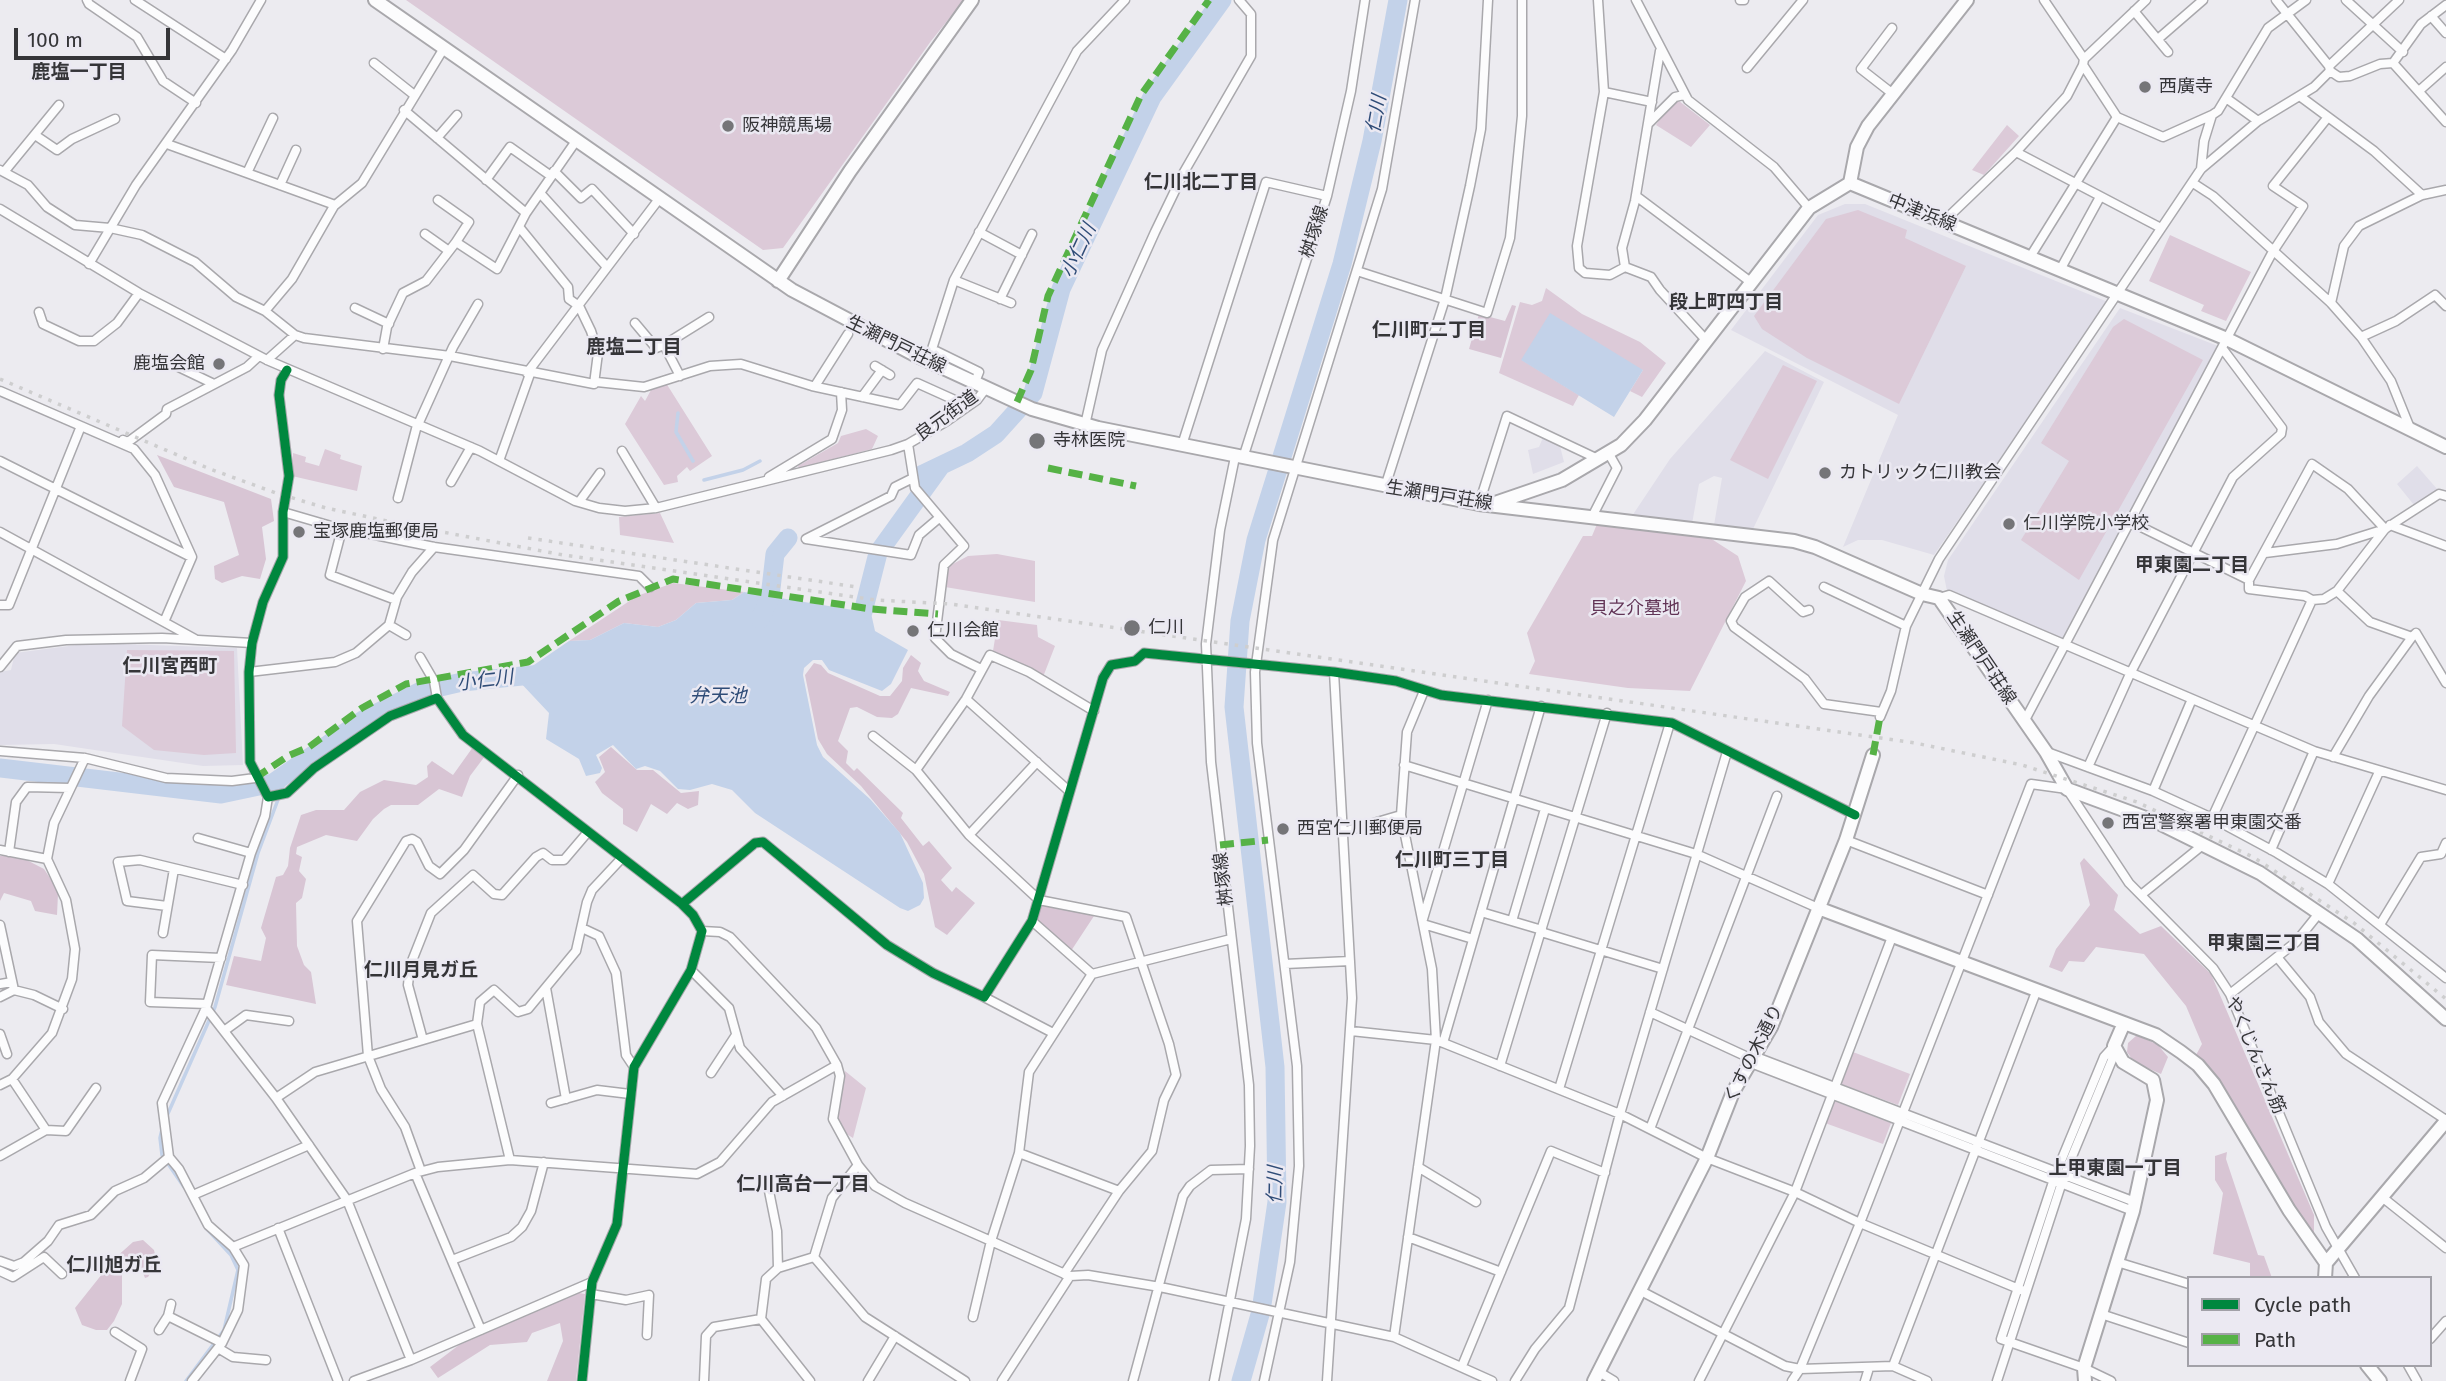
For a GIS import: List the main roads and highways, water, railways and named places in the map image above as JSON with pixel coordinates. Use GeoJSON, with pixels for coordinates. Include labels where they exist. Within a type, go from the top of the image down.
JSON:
{"type":"FeatureCollection","features":[{"type":"Feature","properties":{"kind":"water"},"geometry":{"type":"Polygon","coordinates":[[[1550,313],[1643,370],[1614,417],[1521,360],[1550,313]]]}},
{"type":"Feature","properties":{"kind":"water","name":"弁天池"},"geometry":{"type":"Polygon","coordinates":[[[744,592],[871,613],[875,631],[908,650],[891,684],[882,691],[829,670],[822,660],[813,660],[804,668],[803,675],[817,745],[823,757],[870,799],[900,833],[923,883],[924,898],[920,905],[908,911],[900,908],[755,813],[732,790],[712,784],[690,790],[678,789],[660,771],[645,766],[636,769],[613,745],[596,755],[602,768],[600,773],[586,776],[579,759],[546,739],[549,713],[517,679],[516,672],[528,669],[569,641],[590,640],[624,623],[658,627],[676,620],[696,603],[732,600],[744,592]]]}},
{"type":"Feature","properties":{"kind":"waterway","name":"小仁川"},"geometry":{"type":"LineString","coordinates":[[921,475],[967,453],[996,434],[1033,393],[1061,289],[1152,97],[1222,0]]}},
{"type":"Feature","properties":{"kind":"waterway","name":"仁川"},"geometry":{"type":"LineString","coordinates":[[1241,1381],[1261,1311],[1277,1202],[1275,1067],[1234,707],[1240,621],[1256,540],[1342,264],[1372,141],[1398,0]]}},
{"type":"Feature","properties":{"kind":"waterway"},"geometry":{"type":"LineString","coordinates":[[678,413],[676,432],[693,461]]}},
{"type":"Feature","properties":{"kind":"waterway"},"geometry":{"type":"LineString","coordinates":[[704,480],[743,470],[760,461]]}},
{"type":"Feature","properties":{"kind":"waterway"},"geometry":{"type":"LineString","coordinates":[[863,612],[878,553],[940,467]]}},
{"type":"Feature","properties":{"kind":"waterway","name":"小仁川"},"geometry":{"type":"LineString","coordinates":[[760,619],[770,597],[775,554],[788,538]]}},
{"type":"Feature","properties":{"kind":"waterway","name":"小仁川"},"geometry":{"type":"LineString","coordinates":[[0,768],[221,794],[273,783],[363,720],[419,692],[462,682],[542,674]]}},
{"type":"Feature","properties":{"kind":"waterway"},"geometry":{"type":"LineString","coordinates":[[166,1118],[215,1007],[258,853],[288,773]]}},
{"type":"Feature","properties":{"kind":"waterway"},"geometry":{"type":"LineString","coordinates":[[163,1125],[160,1138],[162,1155],[184,1187]]}},
{"type":"Feature","properties":{"kind":"waterway"},"geometry":{"type":"LineString","coordinates":[[186,1381],[224,1330],[238,1270],[231,1255],[206,1228]]}},
{"type":"Feature","properties":{"kind":"railway"},"geometry":{"type":"LineString","coordinates":[[0,379],[210,469],[276,493],[326,508],[563,555],[875,600],[950,604],[1915,743],[2022,765],[2137,802],[2253,857],[2354,923],[2446,999]]}},
{"type":"Feature","properties":{"kind":"railway"},"geometry":{"type":"LineString","coordinates":[[528,538],[857,587]]}},
{"type":"Feature","properties":{"kind":"place","name":"西廣寺"},"geometry":{"type":"Point","coordinates":[2145,87]}},
{"type":"Feature","properties":{"kind":"place","name":"阪神競馬場"},"geometry":{"type":"Point","coordinates":[728,126]}},
{"type":"Feature","properties":{"kind":"place","name":"鹿塩会館"},"geometry":{"type":"Point","coordinates":[219,364]}},
{"type":"Feature","properties":{"kind":"place","name":"寺林医院"},"geometry":{"type":"Point","coordinates":[1037,441]}},
{"type":"Feature","properties":{"kind":"place","name":"カトリック仁川教会"},"geometry":{"type":"Point","coordinates":[1825,473]}},
{"type":"Feature","properties":{"kind":"place","name":"仁川学院小学校"},"geometry":{"type":"Point","coordinates":[2009,524]}},
{"type":"Feature","properties":{"kind":"place","name":"宝塚鹿塩郵便局"},"geometry":{"type":"Point","coordinates":[299,532]}},
{"type":"Feature","properties":{"kind":"place","name":"仁川"},"geometry":{"type":"Point","coordinates":[1132,628]}},
{"type":"Feature","properties":{"kind":"place","name":"仁川会館"},"geometry":{"type":"Point","coordinates":[913,631]}},
{"type":"Feature","properties":{"kind":"place","name":"西宮警察署甲東園交番"},"geometry":{"type":"Point","coordinates":[2108,823]}},
{"type":"Feature","properties":{"kind":"place","name":"西宮仁川郵便局"},"geometry":{"type":"Point","coordinates":[1283,829]}},
{"type":"Feature","properties":{"kind":"district","name":"鹿塩一丁目"},"geometry":{"type":"Point","coordinates":[79,73]}},
{"type":"Feature","properties":{"kind":"district","name":"仁川北二丁目"},"geometry":{"type":"Point","coordinates":[1201,183]}},
{"type":"Feature","properties":{"kind":"district","name":"段上町四丁目"},"geometry":{"type":"Point","coordinates":[1726,303]}},
{"type":"Feature","properties":{"kind":"district","name":"仁川町二丁目"},"geometry":{"type":"Point","coordinates":[1429,331]}},
{"type":"Feature","properties":{"kind":"district","name":"鹿塩二丁目"},"geometry":{"type":"Point","coordinates":[634,348]}},
{"type":"Feature","properties":{"kind":"district","name":"甲東園二丁目"},"geometry":{"type":"Point","coordinates":[2192,566]}},
{"type":"Feature","properties":{"kind":"district","name":"仁川宮西町"},"geometry":{"type":"Point","coordinates":[170,667]}},
{"type":"Feature","properties":{"kind":"district","name":"仁川町三丁目"},"geometry":{"type":"Point","coordinates":[1452,861]}},
{"type":"Feature","properties":{"kind":"district","name":"甲東園三丁目"},"geometry":{"type":"Point","coordinates":[2264,944]}},
{"type":"Feature","properties":{"kind":"district","name":"仁川月見ガ丘"},"geometry":{"type":"Point","coordinates":[421,971]}},
{"type":"Feature","properties":{"kind":"district","name":"上甲東園一丁目"},"geometry":{"type":"Point","coordinates":[2115,1169]}},
{"type":"Feature","properties":{"kind":"district","name":"仁川高台一丁目"},"geometry":{"type":"Point","coordinates":[803,1185]}},
{"type":"Feature","properties":{"kind":"district","name":"仁川旭ガ丘"},"geometry":{"type":"Point","coordinates":[114,1266]}},
{"type":"Feature","properties":{"kind":"park label","name":"貝之介墓地"},"geometry":{"type":"Point","coordinates":[1635,609]}}]}
